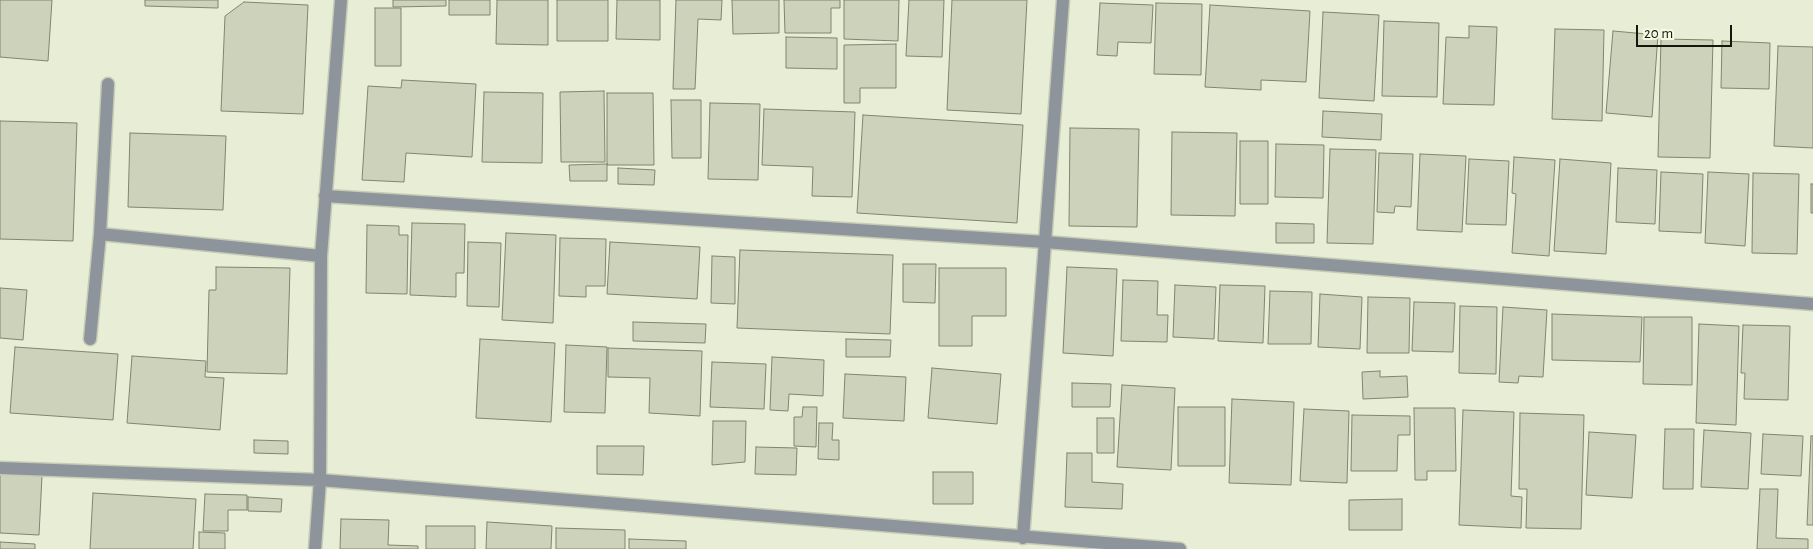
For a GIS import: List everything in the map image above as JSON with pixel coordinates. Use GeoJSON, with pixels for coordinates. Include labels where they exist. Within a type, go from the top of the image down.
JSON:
{"type":"FeatureCollection","features":[{"type":"Feature","properties":{"kind":"street"},"geometry":{"type":"LineString","coordinates":[[315,549],[320,480],[321,256],[341,0]]}},
{"type":"Feature","properties":{"kind":"street"},"geometry":{"type":"LineString","coordinates":[[1023,538],[1063,0]]}},
{"type":"Feature","properties":{"kind":"street"},"geometry":{"type":"LineString","coordinates":[[90,338],[100,234],[108,84]]}},
{"type":"Feature","properties":{"kind":"street"},"geometry":{"type":"LineString","coordinates":[[325,196],[1045,242],[1813,304]]}},
{"type":"Feature","properties":{"kind":"street"},"geometry":{"type":"LineString","coordinates":[[100,234],[321,256]]}},
{"type":"Feature","properties":{"kind":"street"},"geometry":{"type":"LineString","coordinates":[[0,468],[320,480],[1023,538],[1180,549]]}},
{"type":"Feature","properties":{"kind":"building"},"geometry":{"type":"Polygon","coordinates":[[[0,0],[52,0],[48,61],[0,57],[0,0]]]}},
{"type":"Feature","properties":{"kind":"building"},"geometry":{"type":"Polygon","coordinates":[[[145,0],[218,0],[218,8],[145,6],[145,0]]]}},
{"type":"Feature","properties":{"kind":"building"},"geometry":{"type":"Polygon","coordinates":[[[393,0],[446,0],[446,6],[393,7],[393,0]]]}},
{"type":"Feature","properties":{"kind":"building"},"geometry":{"type":"Polygon","coordinates":[[[449,0],[490,0],[490,15],[449,15],[449,0]]]}},
{"type":"Feature","properties":{"kind":"building"},"geometry":{"type":"Polygon","coordinates":[[[497,0],[548,0],[548,45],[496,44],[497,0]]]}},
{"type":"Feature","properties":{"kind":"building"},"geometry":{"type":"Polygon","coordinates":[[[557,0],[608,0],[608,41],[557,41],[557,0]]]}},
{"type":"Feature","properties":{"kind":"building"},"geometry":{"type":"Polygon","coordinates":[[[617,0],[660,0],[660,40],[616,39],[617,0]]]}},
{"type":"Feature","properties":{"kind":"building"},"geometry":{"type":"Polygon","coordinates":[[[676,0],[722,0],[721,20],[698,19],[695,89],[673,89],[676,0]]]}},
{"type":"Feature","properties":{"kind":"building"},"geometry":{"type":"Polygon","coordinates":[[[732,0],[779,0],[779,33],[733,34],[732,0]]]}},
{"type":"Feature","properties":{"kind":"building"},"geometry":{"type":"Polygon","coordinates":[[[784,0],[840,0],[840,8],[831,8],[831,33],[785,33],[784,0]]]}},
{"type":"Feature","properties":{"kind":"building"},"geometry":{"type":"Polygon","coordinates":[[[844,0],[899,0],[898,41],[844,39],[844,0]]]}},
{"type":"Feature","properties":{"kind":"building"},"geometry":{"type":"Polygon","coordinates":[[[909,0],[944,0],[942,57],[906,56],[909,0]]]}},
{"type":"Feature","properties":{"kind":"building"},"geometry":{"type":"Polygon","coordinates":[[[952,0],[1027,0],[1021,114],[947,110],[952,0]]]}},
{"type":"Feature","properties":{"kind":"building"},"geometry":{"type":"Polygon","coordinates":[[[244,2],[308,5],[303,114],[221,111],[225,16],[244,2]]]}},
{"type":"Feature","properties":{"kind":"building"},"geometry":{"type":"Polygon","coordinates":[[[1100,3],[1153,5],[1151,43],[1118,42],[1117,56],[1097,55],[1100,3]]]}},
{"type":"Feature","properties":{"kind":"building"},"geometry":{"type":"Polygon","coordinates":[[[1156,3],[1202,4],[1201,75],[1154,74],[1156,3]]]}},
{"type":"Feature","properties":{"kind":"building"},"geometry":{"type":"Polygon","coordinates":[[[1210,5],[1310,11],[1306,82],[1261,80],[1261,90],[1205,87],[1210,5]]]}},
{"type":"Feature","properties":{"kind":"building"},"geometry":{"type":"Polygon","coordinates":[[[375,8],[401,8],[401,66],[375,66],[375,8]]]}},
{"type":"Feature","properties":{"kind":"building"},"geometry":{"type":"Polygon","coordinates":[[[1323,12],[1379,15],[1374,101],[1319,98],[1323,12]]]}},
{"type":"Feature","properties":{"kind":"building"},"geometry":{"type":"Polygon","coordinates":[[[1384,21],[1439,23],[1437,97],[1382,96],[1384,21]]]}},
{"type":"Feature","properties":{"kind":"building"},"geometry":{"type":"Polygon","coordinates":[[[1469,26],[1497,27],[1494,105],[1443,104],[1446,37],[1469,38],[1469,26]]]}},
{"type":"Feature","properties":{"kind":"building"},"geometry":{"type":"Polygon","coordinates":[[[1555,29],[1604,30],[1602,121],[1552,119],[1555,29]]]}},
{"type":"Feature","properties":{"kind":"building"},"geometry":{"type":"Polygon","coordinates":[[[1613,31],[1658,35],[1652,117],[1606,113],[1613,31]]]}},
{"type":"Feature","properties":{"kind":"building"},"geometry":{"type":"Polygon","coordinates":[[[786,37],[837,38],[837,69],[786,68],[786,37]]]}},
{"type":"Feature","properties":{"kind":"building"},"geometry":{"type":"Polygon","coordinates":[[[1661,39],[1713,40],[1710,158],[1658,157],[1661,39]]]}},
{"type":"Feature","properties":{"kind":"building"},"geometry":{"type":"Polygon","coordinates":[[[1722,41],[1770,43],[1769,89],[1721,88],[1722,41]]]}},
{"type":"Feature","properties":{"kind":"building"},"geometry":{"type":"Polygon","coordinates":[[[896,44],[896,88],[860,88],[860,103],[844,103],[844,45],[896,44]]]}},
{"type":"Feature","properties":{"kind":"building"},"geometry":{"type":"Polygon","coordinates":[[[1778,46],[1813,47],[1813,148],[1774,146],[1778,46]]]}},
{"type":"Feature","properties":{"kind":"building"},"geometry":{"type":"Polygon","coordinates":[[[402,80],[476,84],[472,157],[406,153],[404,182],[362,180],[368,86],[401,88],[402,80]]]}},
{"type":"Feature","properties":{"kind":"building"},"geometry":{"type":"Polygon","coordinates":[[[604,91],[605,162],[561,162],[560,92],[604,91]]]}},
{"type":"Feature","properties":{"kind":"building"},"geometry":{"type":"Polygon","coordinates":[[[484,92],[543,93],[542,163],[482,162],[484,92]]]}},
{"type":"Feature","properties":{"kind":"building"},"geometry":{"type":"Polygon","coordinates":[[[607,93],[653,93],[654,165],[607,165],[607,93]]]}},
{"type":"Feature","properties":{"kind":"building"},"geometry":{"type":"Polygon","coordinates":[[[671,100],[701,100],[701,158],[672,158],[671,100]]]}},
{"type":"Feature","properties":{"kind":"building"},"geometry":{"type":"Polygon","coordinates":[[[710,103],[760,104],[758,180],[708,179],[710,103]]]}},
{"type":"Feature","properties":{"kind":"building"},"geometry":{"type":"Polygon","coordinates":[[[764,109],[855,112],[852,197],[812,196],[813,167],[762,165],[764,109]]]}},
{"type":"Feature","properties":{"kind":"building"},"geometry":{"type":"Polygon","coordinates":[[[1323,111],[1382,114],[1381,140],[1322,137],[1323,111]]]}},
{"type":"Feature","properties":{"kind":"building"},"geometry":{"type":"Polygon","coordinates":[[[863,115],[1023,125],[1017,223],[857,213],[863,115]]]}},
{"type":"Feature","properties":{"kind":"building"},"geometry":{"type":"Polygon","coordinates":[[[0,121],[77,123],[73,241],[0,239],[0,121]]]}},
{"type":"Feature","properties":{"kind":"building"},"geometry":{"type":"Polygon","coordinates":[[[1070,128],[1139,129],[1137,227],[1069,226],[1070,128]]]}},
{"type":"Feature","properties":{"kind":"building"},"geometry":{"type":"Polygon","coordinates":[[[1172,132],[1237,133],[1235,216],[1171,215],[1172,132]]]}},
{"type":"Feature","properties":{"kind":"building"},"geometry":{"type":"Polygon","coordinates":[[[130,133],[226,136],[223,210],[128,207],[130,133]]]}},
{"type":"Feature","properties":{"kind":"building"},"geometry":{"type":"Polygon","coordinates":[[[1240,141],[1268,141],[1268,204],[1240,204],[1240,141]]]}},
{"type":"Feature","properties":{"kind":"building"},"geometry":{"type":"Polygon","coordinates":[[[1276,144],[1324,145],[1323,198],[1275,197],[1276,144]]]}},
{"type":"Feature","properties":{"kind":"building"},"geometry":{"type":"Polygon","coordinates":[[[1330,149],[1376,150],[1373,244],[1327,243],[1330,149]]]}},
{"type":"Feature","properties":{"kind":"building"},"geometry":{"type":"Polygon","coordinates":[[[1379,153],[1413,154],[1411,207],[1395,206],[1394,213],[1377,212],[1379,153]]]}},
{"type":"Feature","properties":{"kind":"building"},"geometry":{"type":"Polygon","coordinates":[[[1420,154],[1466,156],[1462,232],[1417,230],[1420,154]]]}},
{"type":"Feature","properties":{"kind":"building"},"geometry":{"type":"Polygon","coordinates":[[[1514,157],[1555,160],[1549,256],[1512,253],[1516,194],[1512,193],[1514,157]]]}},
{"type":"Feature","properties":{"kind":"building"},"geometry":{"type":"Polygon","coordinates":[[[1469,159],[1509,161],[1506,225],[1466,224],[1469,159]]]}},
{"type":"Feature","properties":{"kind":"building"},"geometry":{"type":"Polygon","coordinates":[[[1560,159],[1611,163],[1606,254],[1554,251],[1560,159]]]}},
{"type":"Feature","properties":{"kind":"building"},"geometry":{"type":"Polygon","coordinates":[[[607,164],[607,181],[570,181],[569,165],[607,164]]]}},
{"type":"Feature","properties":{"kind":"building"},"geometry":{"type":"Polygon","coordinates":[[[618,168],[655,170],[654,185],[618,184],[618,168]]]}},
{"type":"Feature","properties":{"kind":"building"},"geometry":{"type":"Polygon","coordinates":[[[1618,168],[1657,170],[1655,224],[1616,222],[1618,168]]]}},
{"type":"Feature","properties":{"kind":"building"},"geometry":{"type":"Polygon","coordinates":[[[1661,172],[1703,174],[1701,233],[1659,231],[1661,172]]]}},
{"type":"Feature","properties":{"kind":"building"},"geometry":{"type":"Polygon","coordinates":[[[1708,172],[1749,174],[1745,246],[1705,243],[1708,172]]]}},
{"type":"Feature","properties":{"kind":"building"},"geometry":{"type":"Polygon","coordinates":[[[1753,173],[1799,174],[1797,254],[1752,253],[1753,173]]]}},
{"type":"Feature","properties":{"kind":"building"},"geometry":{"type":"Polygon","coordinates":[[[1811,184],[1813,184],[1813,213],[1811,213],[1811,184]]]}},
{"type":"Feature","properties":{"kind":"building"},"geometry":{"type":"Polygon","coordinates":[[[412,223],[465,224],[464,273],[456,273],[456,297],[410,295],[412,223]]]}},
{"type":"Feature","properties":{"kind":"building"},"geometry":{"type":"Polygon","coordinates":[[[1276,223],[1314,224],[1314,243],[1276,243],[1276,223]]]}},
{"type":"Feature","properties":{"kind":"building"},"geometry":{"type":"Polygon","coordinates":[[[367,225],[399,226],[399,235],[408,235],[407,294],[366,293],[367,225]]]}},
{"type":"Feature","properties":{"kind":"building"},"geometry":{"type":"Polygon","coordinates":[[[506,233],[556,235],[553,323],[502,320],[506,233]]]}},
{"type":"Feature","properties":{"kind":"building"},"geometry":{"type":"Polygon","coordinates":[[[560,238],[606,239],[605,286],[586,286],[586,297],[559,296],[560,238]]]}},
{"type":"Feature","properties":{"kind":"building"},"geometry":{"type":"Polygon","coordinates":[[[468,242],[501,243],[499,307],[467,306],[468,242]]]}},
{"type":"Feature","properties":{"kind":"building"},"geometry":{"type":"Polygon","coordinates":[[[610,242],[700,247],[697,299],[607,294],[610,242]]]}},
{"type":"Feature","properties":{"kind":"building"},"geometry":{"type":"Polygon","coordinates":[[[740,250],[893,255],[890,334],[737,328],[740,250]]]}},
{"type":"Feature","properties":{"kind":"building"},"geometry":{"type":"Polygon","coordinates":[[[712,256],[735,257],[735,304],[711,303],[712,256]]]}},
{"type":"Feature","properties":{"kind":"building"},"geometry":{"type":"Polygon","coordinates":[[[903,264],[936,264],[935,303],[903,302],[903,264]]]}},
{"type":"Feature","properties":{"kind":"building"},"geometry":{"type":"Polygon","coordinates":[[[216,267],[290,268],[287,374],[207,372],[209,290],[216,290],[216,267]]]}},
{"type":"Feature","properties":{"kind":"building"},"geometry":{"type":"Polygon","coordinates":[[[1067,267],[1117,269],[1113,356],[1063,353],[1067,267]]]}},
{"type":"Feature","properties":{"kind":"building"},"geometry":{"type":"Polygon","coordinates":[[[939,268],[1006,268],[1006,316],[972,316],[972,346],[939,346],[939,268]]]}},
{"type":"Feature","properties":{"kind":"building"},"geometry":{"type":"Polygon","coordinates":[[[1123,280],[1158,281],[1157,315],[1168,315],[1167,342],[1121,341],[1123,280]]]}},
{"type":"Feature","properties":{"kind":"building"},"geometry":{"type":"Polygon","coordinates":[[[1175,285],[1216,287],[1214,339],[1173,337],[1175,285]]]}},
{"type":"Feature","properties":{"kind":"building"},"geometry":{"type":"Polygon","coordinates":[[[1220,285],[1265,286],[1263,343],[1218,341],[1220,285]]]}},
{"type":"Feature","properties":{"kind":"building"},"geometry":{"type":"Polygon","coordinates":[[[0,288],[27,290],[23,340],[0,338],[0,288]]]}},
{"type":"Feature","properties":{"kind":"building"},"geometry":{"type":"Polygon","coordinates":[[[1270,291],[1312,292],[1311,344],[1268,344],[1270,291]]]}},
{"type":"Feature","properties":{"kind":"building"},"geometry":{"type":"Polygon","coordinates":[[[1320,294],[1362,297],[1360,349],[1318,347],[1320,294]]]}},
{"type":"Feature","properties":{"kind":"building"},"geometry":{"type":"Polygon","coordinates":[[[1368,297],[1410,298],[1409,353],[1367,353],[1368,297]]]}},
{"type":"Feature","properties":{"kind":"building"},"geometry":{"type":"Polygon","coordinates":[[[1414,302],[1455,303],[1453,352],[1412,351],[1414,302]]]}},
{"type":"Feature","properties":{"kind":"building"},"geometry":{"type":"Polygon","coordinates":[[[1460,306],[1497,307],[1496,374],[1459,373],[1460,306]]]}},
{"type":"Feature","properties":{"kind":"building"},"geometry":{"type":"Polygon","coordinates":[[[1503,307],[1547,310],[1543,377],[1519,376],[1518,383],[1499,382],[1503,307]]]}},
{"type":"Feature","properties":{"kind":"building"},"geometry":{"type":"Polygon","coordinates":[[[1552,314],[1642,317],[1640,362],[1552,360],[1552,314]]]}},
{"type":"Feature","properties":{"kind":"building"},"geometry":{"type":"Polygon","coordinates":[[[1644,317],[1692,317],[1692,385],[1643,384],[1644,317]]]}},
{"type":"Feature","properties":{"kind":"building"},"geometry":{"type":"Polygon","coordinates":[[[633,322],[706,324],[705,343],[633,341],[633,322]]]}},
{"type":"Feature","properties":{"kind":"building"},"geometry":{"type":"Polygon","coordinates":[[[1699,324],[1739,326],[1736,425],[1696,423],[1699,324]]]}},
{"type":"Feature","properties":{"kind":"building"},"geometry":{"type":"Polygon","coordinates":[[[1743,325],[1790,326],[1788,400],[1744,399],[1745,373],[1741,373],[1743,325]]]}},
{"type":"Feature","properties":{"kind":"building"},"geometry":{"type":"Polygon","coordinates":[[[480,339],[555,343],[551,422],[476,418],[480,339]]]}},
{"type":"Feature","properties":{"kind":"building"},"geometry":{"type":"Polygon","coordinates":[[[846,339],[891,340],[890,357],[846,357],[846,339]]]}},
{"type":"Feature","properties":{"kind":"building"},"geometry":{"type":"Polygon","coordinates":[[[566,345],[607,347],[605,413],[564,412],[566,345]]]}},
{"type":"Feature","properties":{"kind":"building"},"geometry":{"type":"Polygon","coordinates":[[[15,347],[118,354],[113,420],[10,413],[15,347]]]}},
{"type":"Feature","properties":{"kind":"building"},"geometry":{"type":"Polygon","coordinates":[[[608,348],[702,351],[700,416],[649,413],[650,378],[608,377],[608,348]]]}},
{"type":"Feature","properties":{"kind":"building"},"geometry":{"type":"Polygon","coordinates":[[[132,356],[206,361],[205,377],[224,378],[220,430],[127,423],[132,356]]]}},
{"type":"Feature","properties":{"kind":"building"},"geometry":{"type":"Polygon","coordinates":[[[772,357],[824,360],[823,396],[789,394],[788,411],[770,410],[772,357]]]}},
{"type":"Feature","properties":{"kind":"building"},"geometry":{"type":"Polygon","coordinates":[[[712,362],[766,364],[764,409],[710,407],[712,362]]]}},
{"type":"Feature","properties":{"kind":"building"},"geometry":{"type":"Polygon","coordinates":[[[932,368],[1001,374],[997,424],[928,418],[932,368]]]}},
{"type":"Feature","properties":{"kind":"building"},"geometry":{"type":"Polygon","coordinates":[[[1380,371],[1380,377],[1407,376],[1408,397],[1363,399],[1362,372],[1380,371]]]}},
{"type":"Feature","properties":{"kind":"building"},"geometry":{"type":"Polygon","coordinates":[[[845,374],[906,377],[904,421],[843,418],[845,374]]]}},
{"type":"Feature","properties":{"kind":"building"},"geometry":{"type":"Polygon","coordinates":[[[1072,383],[1111,384],[1110,407],[1072,407],[1072,383]]]}},
{"type":"Feature","properties":{"kind":"building"},"geometry":{"type":"Polygon","coordinates":[[[1122,385],[1175,388],[1171,470],[1117,467],[1122,385]]]}},
{"type":"Feature","properties":{"kind":"building"},"geometry":{"type":"Polygon","coordinates":[[[1232,399],[1294,402],[1291,485],[1229,483],[1232,399]]]}},
{"type":"Feature","properties":{"kind":"building"},"geometry":{"type":"Polygon","coordinates":[[[803,407],[817,407],[816,447],[794,446],[794,417],[802,417],[803,407]]]}},
{"type":"Feature","properties":{"kind":"building"},"geometry":{"type":"Polygon","coordinates":[[[1178,407],[1225,407],[1225,466],[1178,466],[1178,407]]]}},
{"type":"Feature","properties":{"kind":"building"},"geometry":{"type":"Polygon","coordinates":[[[1414,408],[1455,408],[1456,471],[1427,471],[1427,480],[1415,480],[1414,408]]]}},
{"type":"Feature","properties":{"kind":"building"},"geometry":{"type":"Polygon","coordinates":[[[1304,409],[1349,411],[1347,483],[1300,481],[1304,409]]]}},
{"type":"Feature","properties":{"kind":"building"},"geometry":{"type":"Polygon","coordinates":[[[1463,410],[1514,412],[1511,496],[1522,497],[1521,528],[1459,525],[1463,410]]]}},
{"type":"Feature","properties":{"kind":"building"},"geometry":{"type":"Polygon","coordinates":[[[1520,413],[1584,415],[1581,529],[1526,528],[1527,489],[1519,489],[1520,413]]]}},
{"type":"Feature","properties":{"kind":"building"},"geometry":{"type":"Polygon","coordinates":[[[1352,415],[1410,416],[1410,435],[1398,435],[1397,471],[1351,471],[1352,415]]]}},
{"type":"Feature","properties":{"kind":"building"},"geometry":{"type":"Polygon","coordinates":[[[1097,418],[1114,418],[1114,453],[1097,453],[1097,418]]]}},
{"type":"Feature","properties":{"kind":"building"},"geometry":{"type":"Polygon","coordinates":[[[713,421],[746,421],[745,462],[712,465],[713,421]]]}},
{"type":"Feature","properties":{"kind":"building"},"geometry":{"type":"Polygon","coordinates":[[[819,423],[833,423],[832,440],[839,440],[839,460],[818,459],[819,423]]]}},
{"type":"Feature","properties":{"kind":"building"},"geometry":{"type":"Polygon","coordinates":[[[1665,429],[1694,429],[1693,489],[1663,489],[1665,429]]]}},
{"type":"Feature","properties":{"kind":"building"},"geometry":{"type":"Polygon","coordinates":[[[1704,430],[1751,433],[1748,489],[1701,487],[1704,430]]]}},
{"type":"Feature","properties":{"kind":"building"},"geometry":{"type":"Polygon","coordinates":[[[1589,432],[1636,435],[1632,498],[1586,495],[1589,432]]]}},
{"type":"Feature","properties":{"kind":"building"},"geometry":{"type":"Polygon","coordinates":[[[1763,434],[1803,436],[1801,476],[1761,474],[1763,434]]]}},
{"type":"Feature","properties":{"kind":"building"},"geometry":{"type":"Polygon","coordinates":[[[1811,436],[1813,436],[1813,525],[1807,525],[1811,436]]]}},
{"type":"Feature","properties":{"kind":"building"},"geometry":{"type":"Polygon","coordinates":[[[254,440],[288,441],[288,454],[254,453],[254,440]]]}},
{"type":"Feature","properties":{"kind":"building"},"geometry":{"type":"Polygon","coordinates":[[[597,446],[644,446],[643,475],[597,474],[597,446]]]}},
{"type":"Feature","properties":{"kind":"building"},"geometry":{"type":"Polygon","coordinates":[[[756,447],[797,448],[796,475],[755,474],[756,447]]]}},
{"type":"Feature","properties":{"kind":"building"},"geometry":{"type":"Polygon","coordinates":[[[1067,453],[1092,453],[1092,482],[1123,484],[1122,509],[1065,507],[1067,453]]]}},
{"type":"Feature","properties":{"kind":"building"},"geometry":{"type":"Polygon","coordinates":[[[933,472],[973,472],[973,504],[933,504],[933,472]]]}},
{"type":"Feature","properties":{"kind":"building"},"geometry":{"type":"Polygon","coordinates":[[[0,474],[42,476],[39,535],[0,533],[0,474]]]}},
{"type":"Feature","properties":{"kind":"building"},"geometry":{"type":"Polygon","coordinates":[[[1760,489],[1778,489],[1776,538],[1808,539],[1808,549],[1757,549],[1760,489]]]}},
{"type":"Feature","properties":{"kind":"building"},"geometry":{"type":"Polygon","coordinates":[[[93,493],[196,499],[193,549],[90,549],[93,493]]]}},
{"type":"Feature","properties":{"kind":"building"},"geometry":{"type":"Polygon","coordinates":[[[205,494],[247,495],[247,510],[228,510],[228,531],[203,531],[205,494]]]}},
{"type":"Feature","properties":{"kind":"building"},"geometry":{"type":"Polygon","coordinates":[[[248,497],[282,499],[281,512],[248,511],[248,497]]]}},
{"type":"Feature","properties":{"kind":"building"},"geometry":{"type":"Polygon","coordinates":[[[1402,499],[1402,530],[1349,530],[1349,500],[1402,499]]]}},
{"type":"Feature","properties":{"kind":"building"},"geometry":{"type":"Polygon","coordinates":[[[341,519],[389,520],[388,545],[418,546],[418,549],[340,549],[341,519]]]}},
{"type":"Feature","properties":{"kind":"building"},"geometry":{"type":"Polygon","coordinates":[[[487,522],[552,526],[551,549],[486,549],[487,522]]]}},
{"type":"Feature","properties":{"kind":"building"},"geometry":{"type":"Polygon","coordinates":[[[426,526],[475,526],[475,549],[426,549],[426,526]]]}},
{"type":"Feature","properties":{"kind":"building"},"geometry":{"type":"Polygon","coordinates":[[[556,528],[625,530],[625,549],[556,549],[556,528]]]}},
{"type":"Feature","properties":{"kind":"building"},"geometry":{"type":"Polygon","coordinates":[[[199,532],[225,533],[225,549],[199,549],[199,532]]]}},
{"type":"Feature","properties":{"kind":"building"},"geometry":{"type":"Polygon","coordinates":[[[629,539],[686,541],[686,549],[629,549],[629,539]]]}},
{"type":"Feature","properties":{"kind":"building"},"geometry":{"type":"Polygon","coordinates":[[[0,542],[35,544],[35,549],[0,549],[0,542]]]}}]}
